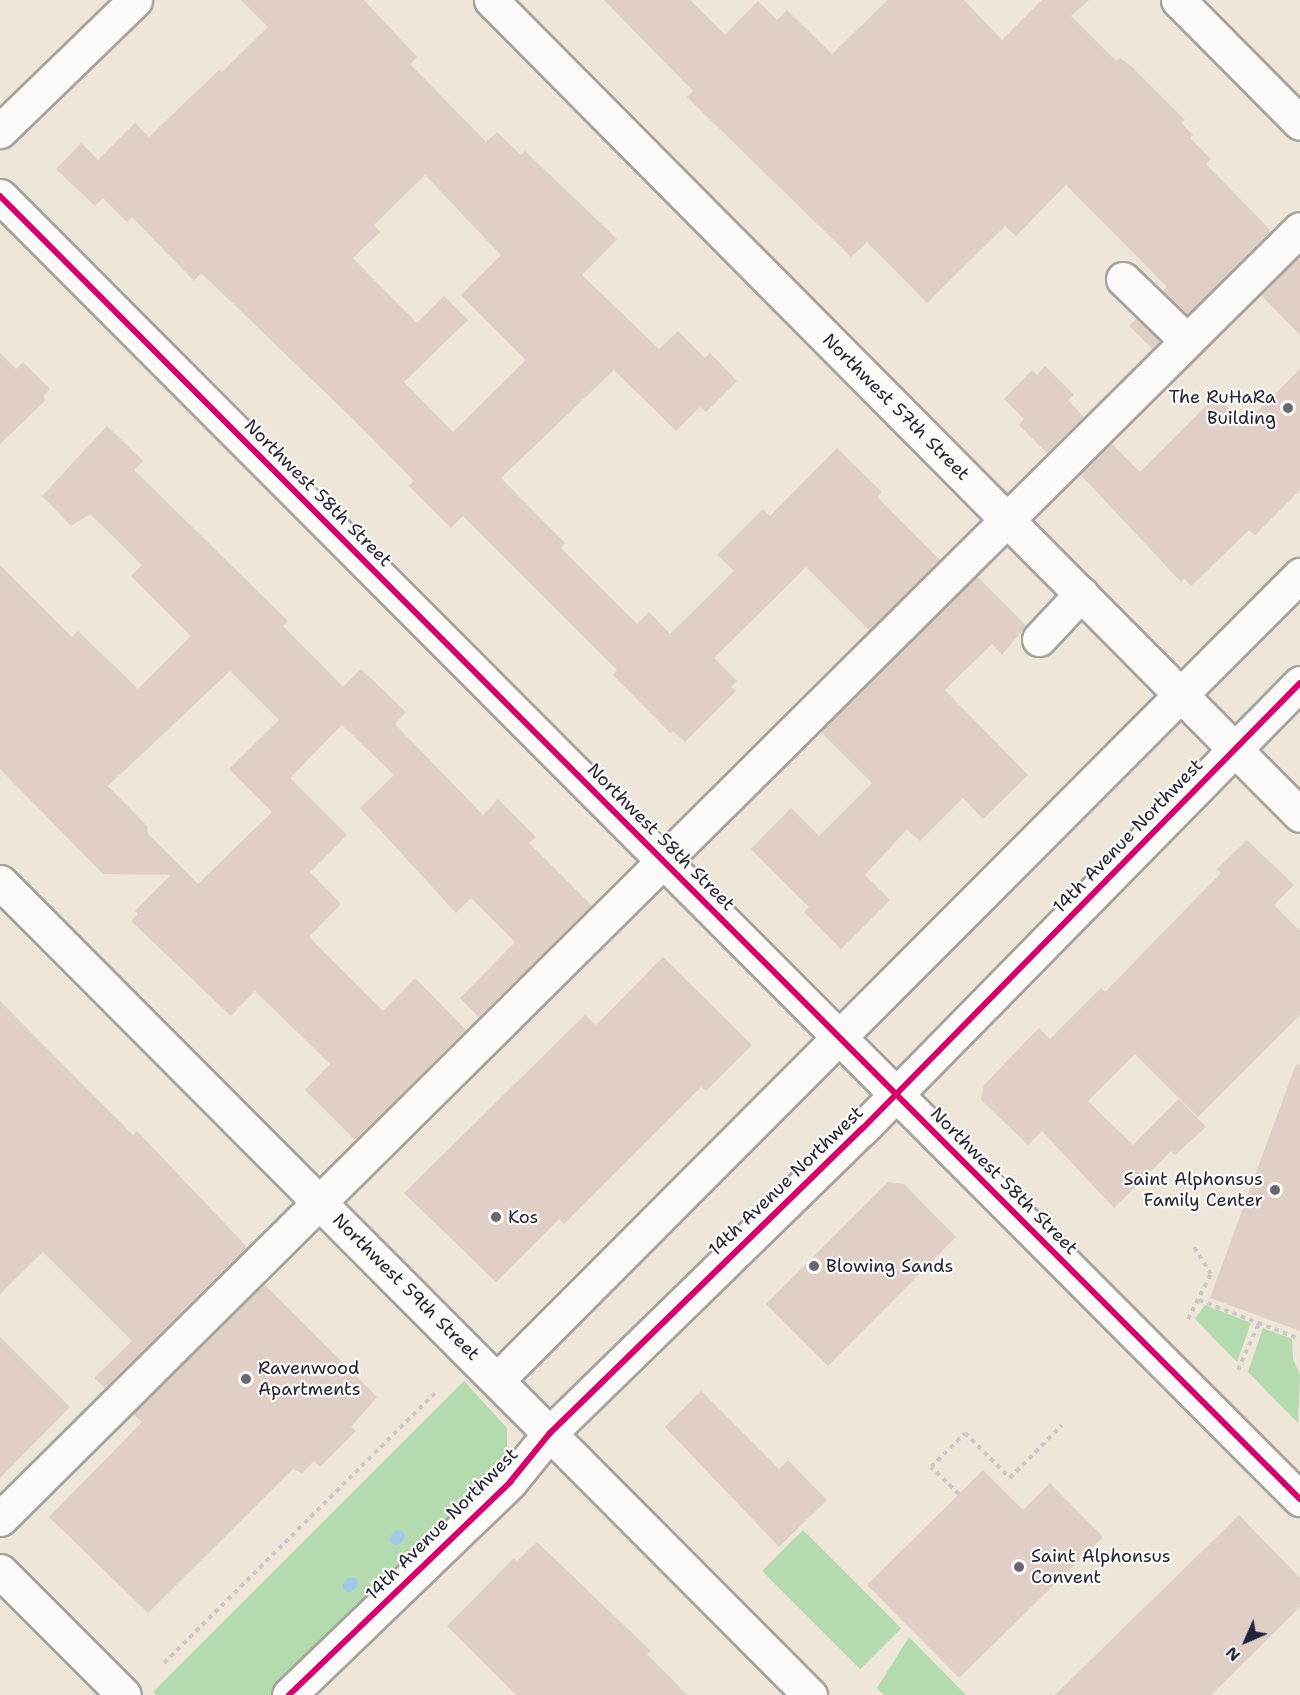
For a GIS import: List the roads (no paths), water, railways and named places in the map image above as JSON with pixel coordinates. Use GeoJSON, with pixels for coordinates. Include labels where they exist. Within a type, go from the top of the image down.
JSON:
{"type":"FeatureCollection","features":[{"type":"Feature","properties":{"kind":"street"},"geometry":{"type":"LineString","coordinates":[[0,131],[135,0]]}},
{"type":"Feature","properties":{"kind":"street","name":"Northwest 57th Street"},"geometry":{"type":"LineString","coordinates":[[491,0],[1300,815]]}},
{"type":"Feature","properties":{"kind":"street"},"geometry":{"type":"LineString","coordinates":[[1178,0],[1300,123]]}},
{"type":"Feature","properties":{"kind":"street","name":"Northwest 58th Street"},"geometry":{"type":"LineString","coordinates":[[0,196],[1300,1499]]}},
{"type":"Feature","properties":{"kind":"street"},"geometry":{"type":"LineString","coordinates":[[0,1519],[1300,229]]}},
{"type":"Feature","properties":{"kind":"street"},"geometry":{"type":"LineString","coordinates":[[1123,279],[1187,341]]}},
{"type":"Feature","properties":{"kind":"street"},"geometry":{"type":"LineString","coordinates":[[498,1379],[1300,575]]}},
{"type":"Feature","properties":{"kind":"street"},"geometry":{"type":"LineString","coordinates":[[1038,639],[1081,594]]}},
{"type":"Feature","properties":{"kind":"street","name":"14th Avenue Northwest"},"geometry":{"type":"LineString","coordinates":[[289,1695],[510,1482],[550,1433],[896,1094],[1300,683]]}},
{"type":"Feature","properties":{"kind":"street","name":"Northwest 59th Street"},"geometry":{"type":"LineString","coordinates":[[0,882],[498,1379],[810,1695]]}},
{"type":"Feature","properties":{"kind":"street"},"geometry":{"type":"LineString","coordinates":[[0,1571],[124,1695]]}},
{"type":"Feature","properties":{"kind":"waterway"},"geometry":{"type":"LineString","coordinates":[[396,1539],[399,1536]]}},
{"type":"Feature","properties":{"kind":"waterway"},"geometry":{"type":"LineString","coordinates":[[349,1586],[352,1583]]}},
{"type":"Feature","properties":{"kind":"place","name":"The RuHaRa Building"},"geometry":{"type":"Point","coordinates":[1288,408]}},
{"type":"Feature","properties":{"kind":"place","name":"Saint Alphonsus Family Center"},"geometry":{"type":"Point","coordinates":[1275,1190]}},
{"type":"Feature","properties":{"kind":"place","name":"Kos"},"geometry":{"type":"Point","coordinates":[496,1217]}},
{"type":"Feature","properties":{"kind":"place","name":"Blowing Sands"},"geometry":{"type":"Point","coordinates":[814,1266]}},
{"type":"Feature","properties":{"kind":"place","name":"Ravenwood Apartments"},"geometry":{"type":"Point","coordinates":[246,1379]}},
{"type":"Feature","properties":{"kind":"place","name":"Saint Alphonsus Convent"},"geometry":{"type":"Point","coordinates":[1019,1567]}}]}
